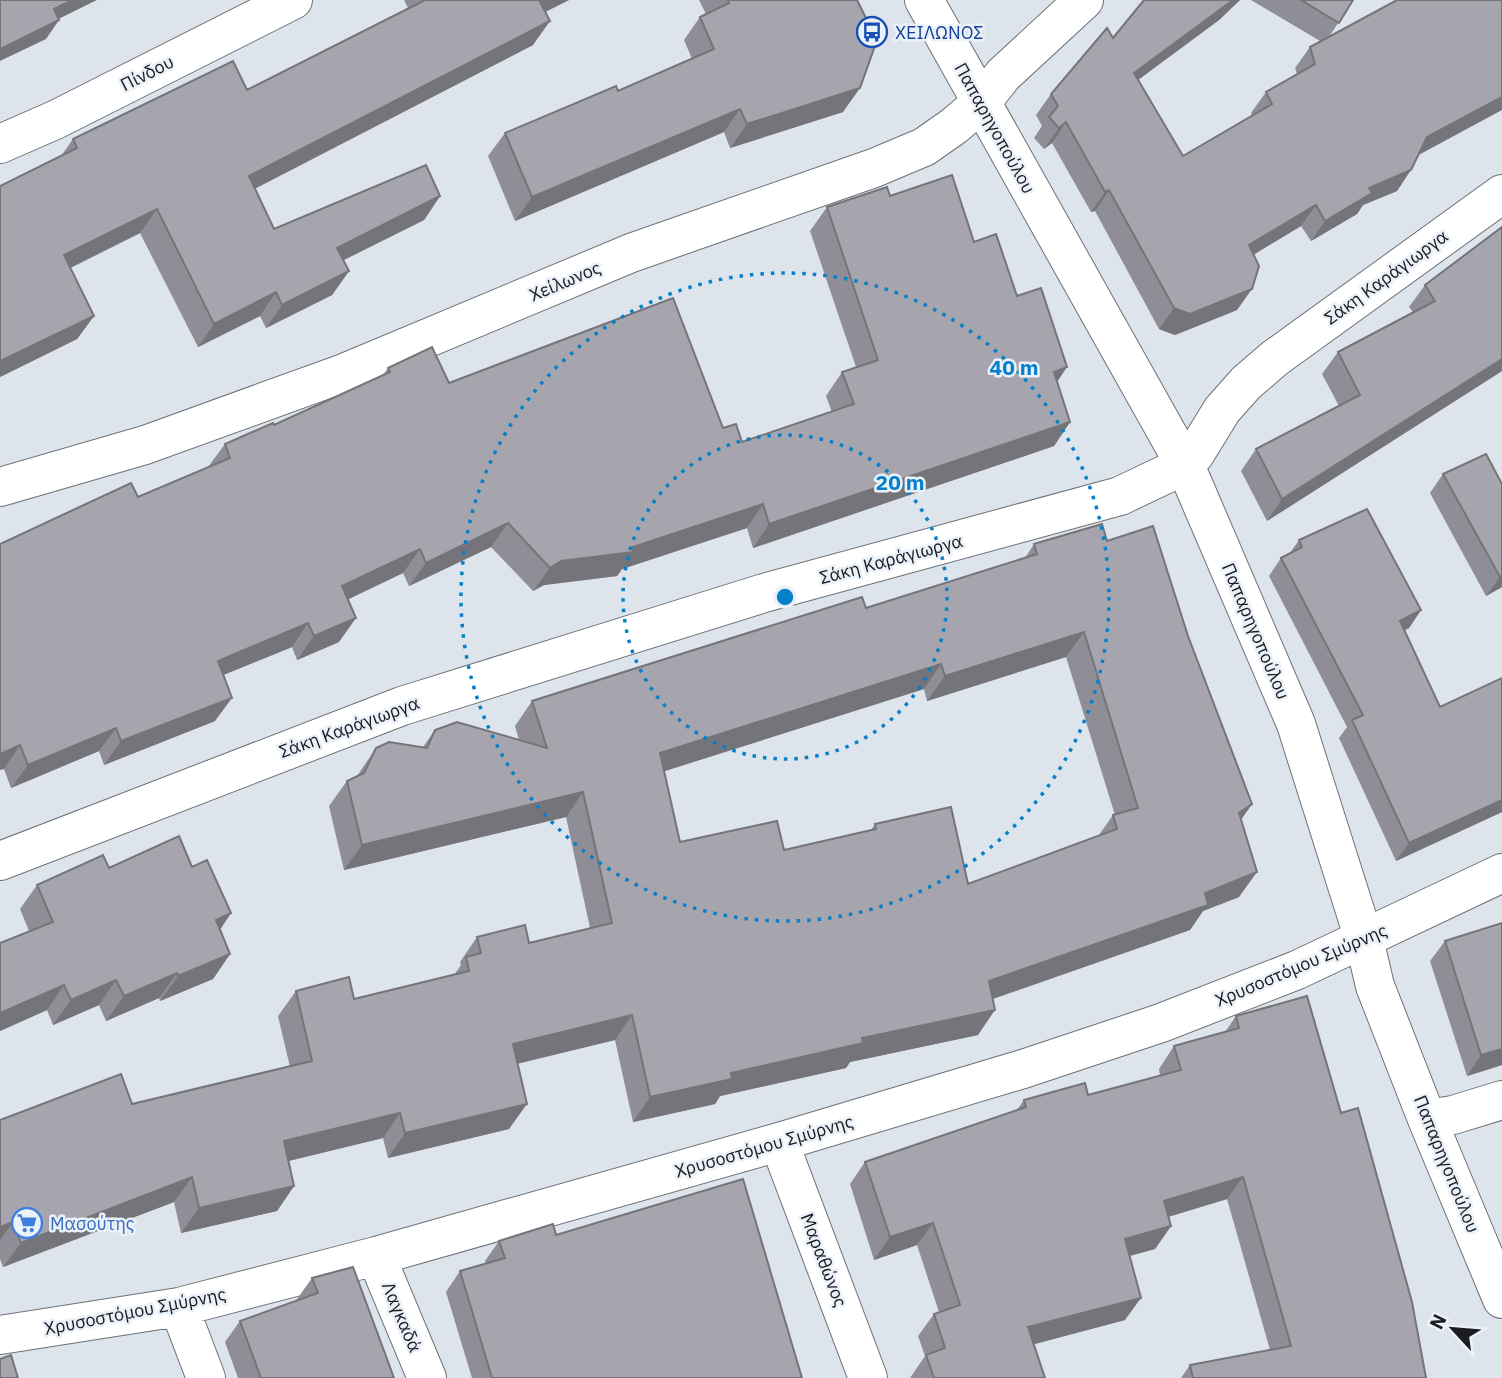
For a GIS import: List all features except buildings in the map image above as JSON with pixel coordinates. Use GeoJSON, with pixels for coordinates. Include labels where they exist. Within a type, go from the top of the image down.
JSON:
{"type":"FeatureCollection","features":[{"type":"Feature","properties":{"kind":"street","name":"Πίνδου"},"geometry":{"type":"LineString","coordinates":[[0,144],[55,120],[293,0]]}},
{"type":"Feature","properties":{"kind":"street","name":"Παπαρηγοπούλου"},"geometry":{"type":"LineString","coordinates":[[924,0],[1185,465],[1296,724],[1364,939],[1375,986],[1502,1299]]}},
{"type":"Feature","properties":{"kind":"street","name":"Χείλωνος"},"geometry":{"type":"LineString","coordinates":[[0,487],[145,444],[332,377],[631,253],[874,169],[924,146],[954,126],[981,103],[1003,75],[1084,0]]}},
{"type":"Feature","properties":{"kind":"street","name":"Σάκη Καράγιωργα"},"geometry":{"type":"LineString","coordinates":[[0,861],[402,706],[764,593],[1119,496],[1185,465],[1195,454],[1222,410],[1246,383],[1275,358],[1502,194]]}},
{"type":"Feature","properties":{"kind":"street","name":"Χρυσοστόμου Σμύρνης"},"geometry":{"type":"LineString","coordinates":[[0,1335],[179,1307],[376,1256],[779,1142],[1023,1069],[1161,1023],[1297,970],[1502,873]]}},
{"type":"Feature","properties":{"kind":"street"},"geometry":{"type":"LineString","coordinates":[[1427,1119],[1453,1115],[1502,1100]]}},
{"type":"Feature","properties":{"kind":"street","name":"Μαραθώνος"},"geometry":{"type":"LineString","coordinates":[[779,1142],[868,1378]]}},
{"type":"Feature","properties":{"kind":"street","name":"Λαγκαδά"},"geometry":{"type":"LineString","coordinates":[[376,1256],[427,1378]]}},
{"type":"Feature","properties":{"kind":"street"},"geometry":{"type":"LineString","coordinates":[[179,1307],[206,1378]]}},
{"type":"Feature","properties":{"kind":"place","name":"ΧΕΙΛΩΝΟΣ"},"geometry":{"type":"Point","coordinates":[872,32]}},
{"type":"Feature","properties":{"kind":"place","name":"Μασούτης"},"geometry":{"type":"Point","coordinates":[27,1223]}}]}
